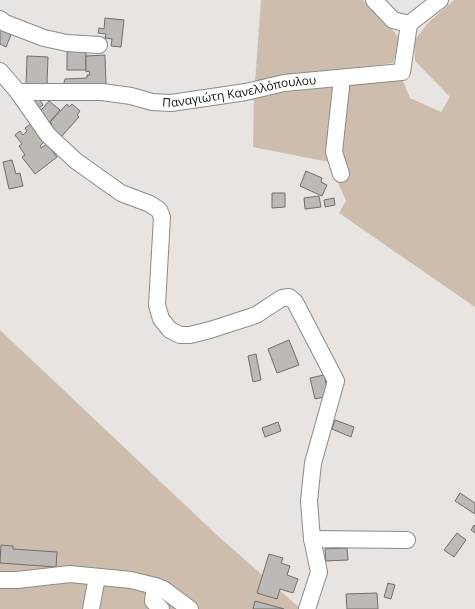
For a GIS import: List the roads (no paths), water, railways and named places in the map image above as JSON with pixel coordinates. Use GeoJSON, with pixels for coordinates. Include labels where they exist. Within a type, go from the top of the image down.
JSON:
{"type":"FeatureCollection","features":[{"type":"Feature","properties":{"kind":"street"},"geometry":{"type":"LineString","coordinates":[[374,0],[393,20],[409,24],[440,0]]}},
{"type":"Feature","properties":{"kind":"street"},"geometry":{"type":"LineString","coordinates":[[0,19],[5,23],[44,38],[67,43],[100,45]]}},
{"type":"Feature","properties":{"kind":"street","name":"Παναγιώτη Κανελλόπουλου"},"geometry":{"type":"LineString","coordinates":[[18,92],[102,92],[131,96],[152,102],[171,104],[246,92],[284,83],[402,72],[409,24]]}},
{"type":"Feature","properties":{"kind":"street"},"geometry":{"type":"LineString","coordinates":[[0,71],[18,92],[48,135],[76,161],[121,193],[150,204],[159,210],[162,217],[157,305],[161,319],[170,330],[180,335],[190,335],[256,315],[282,298],[289,297],[295,302],[336,381],[313,463],[309,501],[312,539],[319,572],[307,609]]}},
{"type":"Feature","properties":{"kind":"street"},"geometry":{"type":"LineString","coordinates":[[340,174],[334,152],[342,78]]}},
{"type":"Feature","properties":{"kind":"street"},"geometry":{"type":"LineString","coordinates":[[312,539],[407,540]]}},
{"type":"Feature","properties":{"kind":"street"},"geometry":{"type":"LineString","coordinates":[[0,580],[16,580],[61,574],[76,574],[131,580],[163,589],[190,609]]}},
{"type":"Feature","properties":{"kind":"street"},"geometry":{"type":"LineString","coordinates":[[91,609],[97,576]]}},
{"type":"Feature","properties":{"kind":"street"},"geometry":{"type":"LineString","coordinates":[[155,586],[153,601],[161,609]]}}]}
